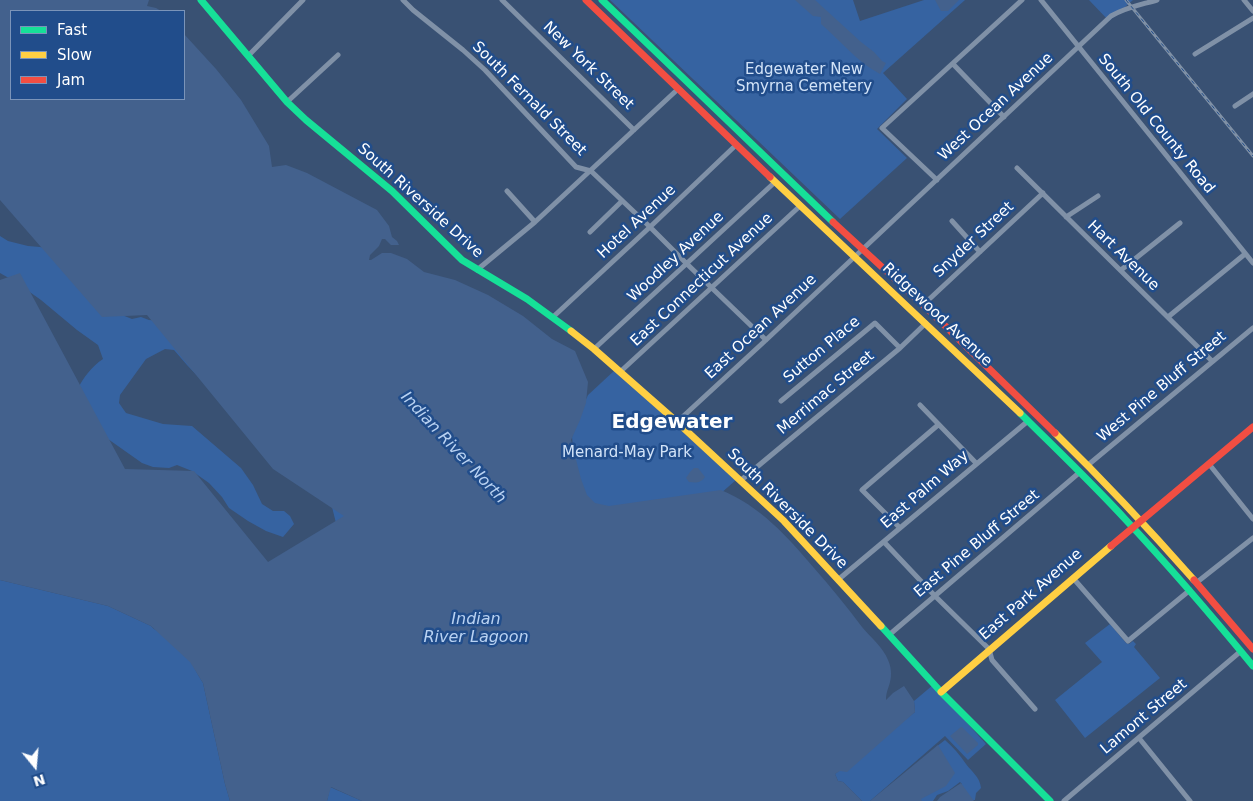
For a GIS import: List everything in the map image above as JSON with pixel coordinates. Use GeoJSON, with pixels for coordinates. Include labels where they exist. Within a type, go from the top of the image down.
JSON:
{"type":"FeatureCollection","features":[{"type":"Feature","properties":{"kind":"main road","name":"South Riverside Drive"},"geometry":{"type":"LineString","coordinates":[[201,0],[287,102],[392,191],[462,260],[527,299],[594,349],[677,422],[784,522],[839,579],[941,692],[1050,801]]}},
{"type":"Feature","properties":{"kind":"main road","name":"Ridgewood Avenue"},"geometry":{"type":"LineString","coordinates":[[586,0],[1080,472],[1190,590],[1253,666]]}},
{"type":"Feature","properties":{"kind":"main road","name":"Ridgewood Avenue"},"geometry":{"type":"LineString","coordinates":[[602,0],[1082,459],[1140,520],[1253,649]]}},
{"type":"Feature","properties":{"kind":"main road"},"geometry":{"type":"LineString","coordinates":[[620,32],[630,36],[670,74],[674,76],[680,75]]}},
{"type":"Feature","properties":{"kind":"main road"},"geometry":{"type":"LineString","coordinates":[[680,90],[689,92],[726,128],[735,129]]}},
{"type":"Feature","properties":{"kind":"main road"},"geometry":{"type":"LineString","coordinates":[[953,349],[958,348],[986,374],[998,378]]}},
{"type":"Feature","properties":{"kind":"main road"},"geometry":{"type":"LineString","coordinates":[[1028,421],[1037,422],[1074,459],[1082,459]]}},
{"type":"Feature","properties":{"kind":"main road","name":"East Park Avenue"},"geometry":{"type":"LineString","coordinates":[[941,692],[1140,520],[1253,427]]}},
{"type":"Feature","properties":{"kind":"main road"},"geometry":{"type":"LineString","coordinates":[[1241,652],[1249,654],[1253,658]]}},
{"type":"Feature","properties":{"kind":"street"},"geometry":{"type":"LineString","coordinates":[[248,56],[303,0]]}},
{"type":"Feature","properties":{"kind":"street","name":"South Fernald Street"},"geometry":{"type":"LineString","coordinates":[[403,0],[485,70],[576,166],[590,171],[766,340]]}},
{"type":"Feature","properties":{"kind":"street","name":"New York Street"},"geometry":{"type":"LineString","coordinates":[[502,0],[634,130]]}},
{"type":"Feature","properties":{"kind":"street"},"geometry":{"type":"LineString","coordinates":[[937,180],[882,128],[1022,0]]}},
{"type":"Feature","properties":{"kind":"street","name":"South Old County Road"},"geometry":{"type":"LineString","coordinates":[[1041,0],[1253,263]]}},
{"type":"Feature","properties":{"kind":"street","name":"West Ocean Avenue"},"geometry":{"type":"LineString","coordinates":[[862,250],[1111,16],[1131,6],[1158,0]]}},
{"type":"Feature","properties":{"kind":"street"},"geometry":{"type":"LineString","coordinates":[[1244,0],[1253,10]]}},
{"type":"Feature","properties":{"kind":"street"},"geometry":{"type":"LineString","coordinates":[[1195,54],[1253,18]]}},
{"type":"Feature","properties":{"kind":"street"},"geometry":{"type":"LineString","coordinates":[[287,102],[338,55]]}},
{"type":"Feature","properties":{"kind":"street"},"geometry":{"type":"LineString","coordinates":[[953,64],[1004,117]]}},
{"type":"Feature","properties":{"kind":"street"},"geometry":{"type":"LineString","coordinates":[[476,270],[535,222],[680,90]]}},
{"type":"Feature","properties":{"kind":"street"},"geometry":{"type":"LineString","coordinates":[[1235,106],[1253,94]]}},
{"type":"Feature","properties":{"kind":"street","name":"Hotel Avenue"},"geometry":{"type":"LineString","coordinates":[[553,317],[736,145]]}},
{"type":"Feature","properties":{"kind":"street","name":"Hart Avenue"},"geometry":{"type":"LineString","coordinates":[[1017,168],[1212,361]]}},
{"type":"Feature","properties":{"kind":"street","name":"Woodley Avenue"},"geometry":{"type":"LineString","coordinates":[[594,349],[775,182]]}},
{"type":"Feature","properties":{"kind":"street"},"geometry":{"type":"LineString","coordinates":[[506,191],[535,222]]}},
{"type":"Feature","properties":{"kind":"street","name":"Snyder Street"},"geometry":{"type":"LineString","coordinates":[[923,305],[1043,193]]}},
{"type":"Feature","properties":{"kind":"street"},"geometry":{"type":"LineString","coordinates":[[1066,217],[1098,196]]}},
{"type":"Feature","properties":{"kind":"street"},"geometry":{"type":"LineString","coordinates":[[590,232],[622,201]]}},
{"type":"Feature","properties":{"kind":"street","name":"East Connecticut Avenue"},"geometry":{"type":"LineString","coordinates":[[620,372],[800,206]]}},
{"type":"Feature","properties":{"kind":"street"},"geometry":{"type":"LineString","coordinates":[[952,221],[980,252]]}},
{"type":"Feature","properties":{"kind":"street"},"geometry":{"type":"LineString","coordinates":[[1121,270],[1180,223]]}},
{"type":"Feature","properties":{"kind":"street","name":"East Ocean Avenue"},"geometry":{"type":"LineString","coordinates":[[677,422],[862,250]]}},
{"type":"Feature","properties":{"kind":"street"},"geometry":{"type":"LineString","coordinates":[[1168,317],[1245,254]]}},
{"type":"Feature","properties":{"kind":"street","name":"Sutton Place"},"geometry":{"type":"LineString","coordinates":[[781,401],[875,322],[900,348]]}},
{"type":"Feature","properties":{"kind":"street","name":"Merrimac Street"},"geometry":{"type":"LineString","coordinates":[[740,481],[900,348],[926,323]]}},
{"type":"Feature","properties":{"kind":"street","name":"West Pine Bluff Street"},"geometry":{"type":"LineString","coordinates":[[1088,465],[1253,328]]}},
{"type":"Feature","properties":{"kind":"street"},"geometry":{"type":"LineString","coordinates":[[920,405],[976,463]]}},
{"type":"Feature","properties":{"kind":"street","name":"East Palm Way"},"geometry":{"type":"LineString","coordinates":[[839,579],[1028,421]]}},
{"type":"Feature","properties":{"kind":"street"},"geometry":{"type":"LineString","coordinates":[[900,528],[862,490],[938,425]]}},
{"type":"Feature","properties":{"kind":"street"},"geometry":{"type":"LineString","coordinates":[[1209,464],[1253,519]]}},
{"type":"Feature","properties":{"kind":"street","name":"East Pine Bluff Street"},"geometry":{"type":"LineString","coordinates":[[889,635],[1080,472]]}},
{"type":"Feature","properties":{"kind":"street"},"geometry":{"type":"LineString","coordinates":[[1196,583],[1253,538]]}},
{"type":"Feature","properties":{"kind":"street"},"geometry":{"type":"LineString","coordinates":[[884,542],[989,649],[992,660],[1036,709]]}},
{"type":"Feature","properties":{"kind":"street"},"geometry":{"type":"LineString","coordinates":[[1072,578],[1128,641],[1190,590]]}},
{"type":"Feature","properties":{"kind":"street","name":"Lamont Street"},"geometry":{"type":"LineString","coordinates":[[1064,801],[1241,652]]}},
{"type":"Feature","properties":{"kind":"street"},"geometry":{"type":"LineString","coordinates":[[1139,738],[1190,801]]}},
{"type":"Feature","properties":{"kind":"green space","name":"Edgewater New Smyrna Cemetery"},"geometry":{"type":"Polygon","coordinates":[[[610,0],[853,0],[860,21],[924,0],[965,0],[883,73],[907,99],[877,129],[907,158],[840,219],[610,0]]]}},
{"type":"Feature","properties":{"kind":"green space"},"geometry":{"type":"Polygon","coordinates":[[[1089,0],[1133,0],[1109,21],[1089,0]]]}},
{"type":"Feature","properties":{"kind":"green space"},"geometry":{"type":"Polygon","coordinates":[[[0,236],[8,241],[28,246],[56,250],[112,311],[132,319],[141,317],[161,321],[373,508],[336,523],[332,507],[208,387],[174,350],[165,349],[146,359],[120,395],[119,403],[126,413],[163,424],[192,426],[241,468],[253,485],[262,504],[273,511],[284,511],[290,516],[294,524],[283,537],[266,531],[229,508],[209,483],[192,471],[177,465],[169,468],[153,467],[142,463],[108,439],[77,390],[88,373],[103,359],[98,345],[41,300],[0,273],[0,236]]]}},
{"type":"Feature","properties":{"kind":"green space","name":"Menard-May Park"},"geometry":{"type":"Polygon","coordinates":[[[615,370],[736,480],[720,494],[614,530],[577,485],[572,437],[588,395],[615,370]]]}},
{"type":"Feature","properties":{"kind":"green space"},"geometry":{"type":"Polygon","coordinates":[[[0,580],[108,606],[151,626],[184,645],[203,683],[230,801],[0,801],[0,580]]]}},
{"type":"Feature","properties":{"kind":"green space"},"geometry":{"type":"Polygon","coordinates":[[[1110,624],[1126,643],[1129,644],[1133,641],[1136,644],[1134,647],[1160,678],[1085,738],[1055,700],[1102,662],[1085,643],[1110,624]]]}},
{"type":"Feature","properties":{"kind":"green space"},"geometry":{"type":"Polygon","coordinates":[[[933,685],[986,744],[968,760],[945,736],[870,801],[862,801],[843,782],[838,781],[835,774],[915,712],[914,701],[933,685]]]}},
{"type":"Feature","properties":{"kind":"green space"},"geometry":{"type":"Polygon","coordinates":[[[945,740],[959,754],[979,781],[981,788],[976,793],[975,800],[972,800],[961,788],[962,784],[960,782],[948,791],[937,795],[933,801],[918,801],[936,747],[945,740]]]}},
{"type":"Feature","properties":{"kind":"green space"},"geometry":{"type":"Polygon","coordinates":[[[330,787],[362,801],[327,801],[330,787]]]}},
{"type":"Feature","properties":{"kind":"water","name":"Indian River Lagoon"},"geometry":{"type":"Polygon","coordinates":[[[0,0],[149,0],[147,6],[159,10],[10,10],[10,100],[185,100],[185,35],[241,100],[269,146],[272,167],[286,165],[307,173],[377,210],[389,226],[392,237],[399,245],[391,245],[385,239],[382,239],[379,246],[370,255],[369,260],[382,253],[391,253],[407,259],[424,272],[455,280],[488,295],[523,316],[552,339],[575,351],[588,382],[586,403],[571,440],[587,495],[595,503],[609,506],[721,490],[735,497],[761,514],[783,534],[833,590],[886,655],[891,671],[891,679],[886,700],[904,686],[914,701],[915,712],[847,772],[840,771],[835,774],[838,781],[843,782],[862,801],[362,801],[331,787],[327,801],[230,801],[203,683],[190,662],[151,626],[108,606],[0,580],[0,280],[20,273],[125,469],[194,471],[268,562],[344,516],[273,469],[147,315],[102,317],[0,200],[0,0]]]}},
{"type":"Feature","properties":{"kind":"water"},"geometry":{"type":"Polygon","coordinates":[[[795,0],[815,0],[886,63],[880,74],[856,57],[821,24],[821,17],[813,16],[795,0]]]}},
{"type":"Feature","properties":{"kind":"water"},"geometry":{"type":"Polygon","coordinates":[[[935,0],[959,0],[948,11],[941,11],[935,0]]]}},
{"type":"Feature","properties":{"kind":"water"},"geometry":{"type":"Polygon","coordinates":[[[694,468],[698,468],[705,477],[698,482],[689,482],[686,478],[694,468]]]}},
{"type":"Feature","properties":{"kind":"water"},"geometry":{"type":"Polygon","coordinates":[[[961,727],[978,743],[967,754],[950,736],[961,727]]]}},
{"type":"Feature","properties":{"kind":"water"},"geometry":{"type":"Polygon","coordinates":[[[938,745],[955,773],[946,786],[921,799],[922,801],[870,801],[938,745]]]}},
{"type":"Feature","properties":{"kind":"water"},"geometry":{"type":"Polygon","coordinates":[[[961,783],[974,801],[937,801],[940,797],[961,783]]]}},
{"type":"Feature","properties":{"kind":"railway"},"geometry":{"type":"LineString","coordinates":[[1126,0],[1253,156]]}},
{"type":"Feature","properties":{"kind":"traffic: fast"},"geometry":{"type":"LineString","coordinates":[[201,0],[287,102],[392,191],[462,260],[527,299],[571,331]]}},
{"type":"Feature","properties":{"kind":"traffic: fast"},"geometry":{"type":"LineString","coordinates":[[602,0],[833,222]]}},
{"type":"Feature","properties":{"kind":"traffic: fast"},"geometry":{"type":"LineString","coordinates":[[1020,413],[1141,537],[1190,591],[1253,666]]}},
{"type":"Feature","properties":{"kind":"traffic: fast"},"geometry":{"type":"LineString","coordinates":[[881,626],[941,692],[1050,801]]}},
{"type":"Feature","properties":{"kind":"traffic: slow"},"geometry":{"type":"LineString","coordinates":[[770,177],[1020,413]]}},
{"type":"Feature","properties":{"kind":"traffic: slow"},"geometry":{"type":"LineString","coordinates":[[571,331],[677,422],[784,521],[881,626]]}},
{"type":"Feature","properties":{"kind":"traffic: slow"},"geometry":{"type":"LineString","coordinates":[[1055,433],[1126,505],[1194,580]]}},
{"type":"Feature","properties":{"kind":"traffic: slow"},"geometry":{"type":"LineString","coordinates":[[941,692],[1111,546]]}},
{"type":"Feature","properties":{"kind":"traffic: jam"},"geometry":{"type":"LineString","coordinates":[[586,0],[770,177]]}},
{"type":"Feature","properties":{"kind":"traffic: jam"},"geometry":{"type":"LineString","coordinates":[[833,222],[934,315],[1055,433]]}},
{"type":"Feature","properties":{"kind":"traffic: jam"},"geometry":{"type":"LineString","coordinates":[[1111,546],[1253,427]]}},
{"type":"Feature","properties":{"kind":"traffic: jam"},"geometry":{"type":"LineString","coordinates":[[1194,580],[1253,649]]}},
{"type":"Feature","properties":{"kind":"district","name":"Edgewater"},"geometry":{"type":"Point","coordinates":[672,423]}},
{"type":"Feature","properties":{"kind":"water label","name":"Indian River North"},"geometry":{"type":"Point","coordinates":[453,448]}}]}
